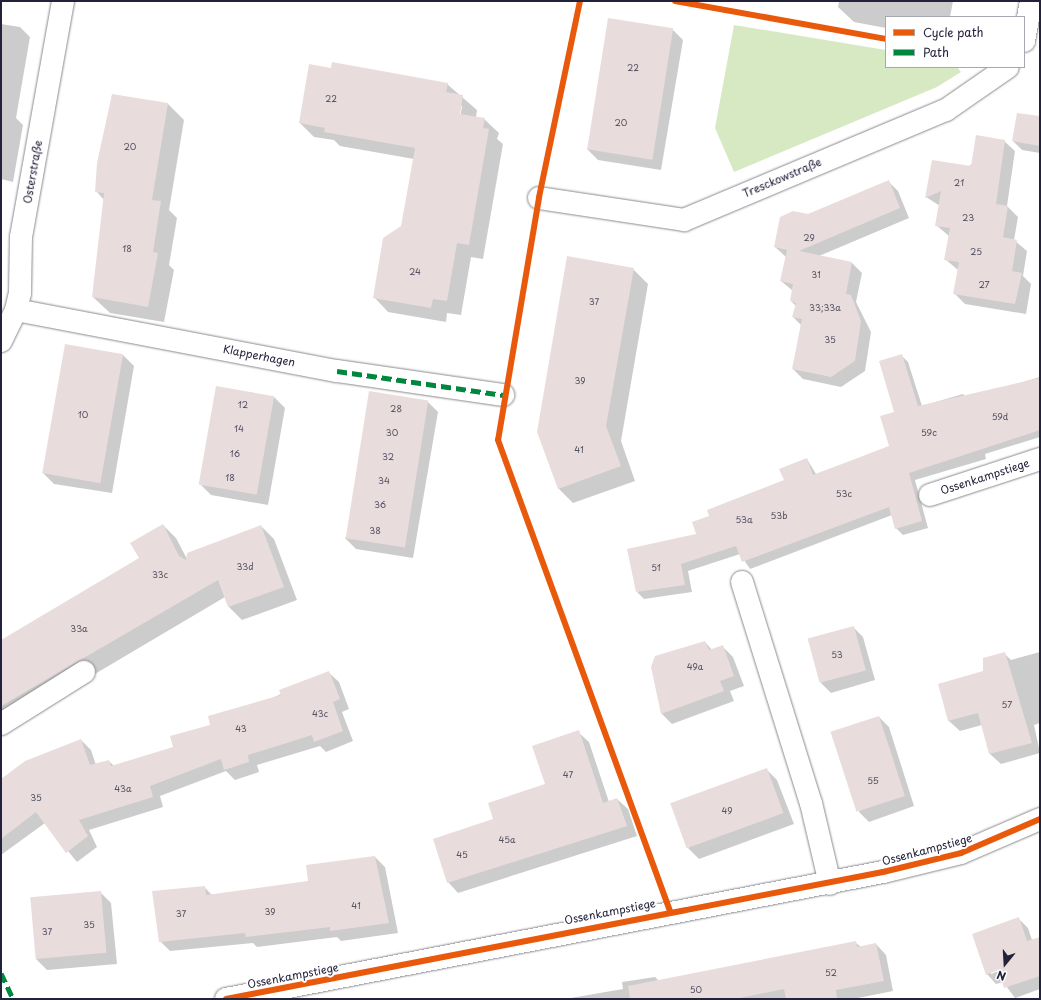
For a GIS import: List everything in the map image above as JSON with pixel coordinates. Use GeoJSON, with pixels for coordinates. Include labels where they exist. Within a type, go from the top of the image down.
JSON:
{"type":"FeatureCollection","features":[{"type":"Feature","properties":{"kind":"street","name":"Osterstraße"},"geometry":{"type":"LineString","coordinates":[[1,341],[16,310],[21,237],[63,1]]}},
{"type":"Feature","properties":{"kind":"street"},"geometry":{"type":"LineString","coordinates":[[1025,35],[1031,1]]}},
{"type":"Feature","properties":{"kind":"street","name":"Tresckowstraße"},"geometry":{"type":"LineString","coordinates":[[539,198],[684,220],[946,110],[1007,68]]}},
{"type":"Feature","properties":{"kind":"street","name":"Klapperhagen"},"geometry":{"type":"LineString","coordinates":[[16,310],[337,371],[503,394]]}},
{"type":"Feature","properties":{"kind":"street","name":"Ossenkampstiege"},"geometry":{"type":"LineString","coordinates":[[930,495],[1040,459]]}},
{"type":"Feature","properties":{"kind":"street"},"geometry":{"type":"LineString","coordinates":[[742,582],[811,803],[830,884]]}},
{"type":"Feature","properties":{"kind":"street"},"geometry":{"type":"LineString","coordinates":[[1,724],[84,672]]}},
{"type":"Feature","properties":{"kind":"street","name":"Ossenkampstiege"},"geometry":{"type":"LineString","coordinates":[[226,999],[670,911],[830,884],[962,853],[1037,826]]}},
{"type":"Feature","properties":{"kind":"green space"},"geometry":{"type":"Polygon","coordinates":[[[734,25],[885,50],[885,68],[958,68],[961,72],[937,87],[734,172],[715,128],[734,25]]]}},
{"type":"Feature","properties":{"kind":"building"},"geometry":{"type":"Polygon","coordinates":[[[608,18],[673,28],[652,160],[587,149],[608,18]]]}},
{"type":"Feature","properties":{"kind":"building"},"geometry":{"type":"Polygon","coordinates":[[[332,62],[448,83],[446,92],[463,95],[460,114],[485,118],[483,128],[489,129],[469,245],[457,243],[447,301],[433,299],[431,308],[373,298],[383,238],[401,226],[415,148],[324,132],[325,128],[299,123],[309,64],[331,68],[332,62]]]}},
{"type":"Feature","properties":{"kind":"building"},"geometry":{"type":"Polygon","coordinates":[[[112,94],[168,103],[152,200],[161,201],[153,252],[158,253],[148,307],[92,297],[104,193],[95,192],[97,163],[112,94]]]}},
{"type":"Feature","properties":{"kind":"building"},"geometry":{"type":"Polygon","coordinates":[[[1017,113],[1040,116],[1040,146],[1012,141],[1017,113]]]}},
{"type":"Feature","properties":{"kind":"building"},"geometry":{"type":"Polygon","coordinates":[[[976,135],[1005,140],[996,204],[1008,206],[1003,237],[1017,240],[1012,271],[1022,273],[1015,304],[953,294],[959,262],[944,260],[950,228],[935,226],[941,191],[925,198],[932,160],[971,166],[976,135]]]}},
{"type":"Feature","properties":{"kind":"building"},"geometry":{"type":"Polygon","coordinates":[[[889,180],[900,208],[799,251],[852,262],[846,294],[851,295],[861,321],[855,361],[831,377],[792,369],[802,319],[792,317],[796,303],[790,301],[793,284],[780,281],[787,250],[774,247],[780,217],[793,211],[808,214],[889,180]]]}},
{"type":"Feature","properties":{"kind":"building"},"geometry":{"type":"Polygon","coordinates":[[[567,256],[634,268],[606,426],[621,466],[558,489],[537,432],[567,256]]]}},
{"type":"Feature","properties":{"kind":"building"},"geometry":{"type":"Polygon","coordinates":[[[65,344],[123,354],[100,483],[42,473],[65,344]]]}},
{"type":"Feature","properties":{"kind":"building"},"geometry":{"type":"Polygon","coordinates":[[[902,354],[918,406],[1040,378],[1040,430],[909,473],[922,521],[895,529],[889,507],[742,562],[736,546],[681,564],[685,585],[636,592],[627,549],[696,534],[692,522],[709,516],[707,510],[784,480],[779,469],[807,458],[813,475],[889,446],[880,416],[894,412],[879,361],[902,354]]]}},
{"type":"Feature","properties":{"kind":"building"},"geometry":{"type":"Polygon","coordinates":[[[216,386],[274,396],[257,495],[199,484],[216,386]]]}},
{"type":"Feature","properties":{"kind":"building"},"geometry":{"type":"Polygon","coordinates":[[[369,391],[428,400],[405,548],[346,538],[369,391]]]}},
{"type":"Feature","properties":{"kind":"building"},"geometry":{"type":"Polygon","coordinates":[[[163,524],[179,556],[186,560],[187,553],[261,525],[284,587],[228,607],[218,580],[1,706],[1,640],[139,558],[130,543],[163,524]]]}},
{"type":"Feature","properties":{"kind":"building"},"geometry":{"type":"Polygon","coordinates":[[[854,626],[866,670],[820,683],[808,638],[854,626]]]}},
{"type":"Feature","properties":{"kind":"building"},"geometry":{"type":"Polygon","coordinates":[[[705,641],[709,650],[723,645],[734,676],[720,681],[724,691],[661,714],[651,667],[655,656],[705,641]]]}},
{"type":"Feature","properties":{"kind":"building"},"geometry":{"type":"Polygon","coordinates":[[[1005,652],[1032,743],[989,754],[978,713],[948,721],[938,684],[983,671],[983,658],[1005,652]]]}},
{"type":"Feature","properties":{"kind":"building"},"geometry":{"type":"Polygon","coordinates":[[[329,671],[340,699],[333,702],[343,731],[314,742],[312,735],[248,755],[249,762],[224,770],[221,759],[150,786],[153,797],[79,820],[88,836],[66,853],[36,812],[1,839],[1,779],[25,761],[81,739],[90,765],[109,760],[111,766],[173,747],[170,736],[210,725],[208,716],[281,695],[279,690],[329,671]]]}},
{"type":"Feature","properties":{"kind":"building"},"geometry":{"type":"Polygon","coordinates":[[[879,716],[905,796],[856,812],[830,732],[879,716]]]}},
{"type":"Feature","properties":{"kind":"building"},"geometry":{"type":"Polygon","coordinates":[[[579,730],[603,803],[617,798],[627,826],[447,883],[433,839],[493,819],[488,803],[545,784],[532,746],[579,730]]]}},
{"type":"Feature","properties":{"kind":"building"},"geometry":{"type":"Polygon","coordinates":[[[767,768],[783,813],[687,848],[670,803],[767,768]]]}},
{"type":"Feature","properties":{"kind":"building"},"geometry":{"type":"Polygon","coordinates":[[[375,856],[389,923],[330,931],[330,927],[246,937],[245,933],[159,942],[152,891],[205,886],[206,895],[308,881],[306,865],[375,856]]]}},
{"type":"Feature","properties":{"kind":"building"},"geometry":{"type":"Polygon","coordinates":[[[101,891],[106,953],[36,959],[30,897],[101,891]]]}},
{"type":"Feature","properties":{"kind":"building"},"geometry":{"type":"Polygon","coordinates":[[[1019,917],[1027,941],[1040,937],[1040,976],[1004,988],[998,970],[986,975],[972,934],[1019,917]]]}},
{"type":"Feature","properties":{"kind":"building"},"geometry":{"type":"Polygon","coordinates":[[[856,941],[857,947],[876,943],[884,981],[836,990],[837,999],[786,999],[784,989],[735,999],[630,999],[628,986],[856,941]]]}},
{"type":"Feature","properties":{"kind":"marked path"},"geometry":{"type":"LineString","coordinates":[[337,371],[503,395]]}},
{"type":"Feature","properties":{"kind":"marked path"},"geometry":{"type":"LineString","coordinates":[[1,973],[13,999]]}},
{"type":"Feature","properties":{"kind":"cycle path"},"geometry":{"type":"LineString","coordinates":[[580,1],[539,198],[498,440],[670,911]]}},
{"type":"Feature","properties":{"kind":"cycle path"},"geometry":{"type":"LineString","coordinates":[[675,1],[885,39]]}},
{"type":"Feature","properties":{"kind":"cycle path"},"geometry":{"type":"LineString","coordinates":[[226,999],[883,872],[961,853],[1040,819]]}}]}
